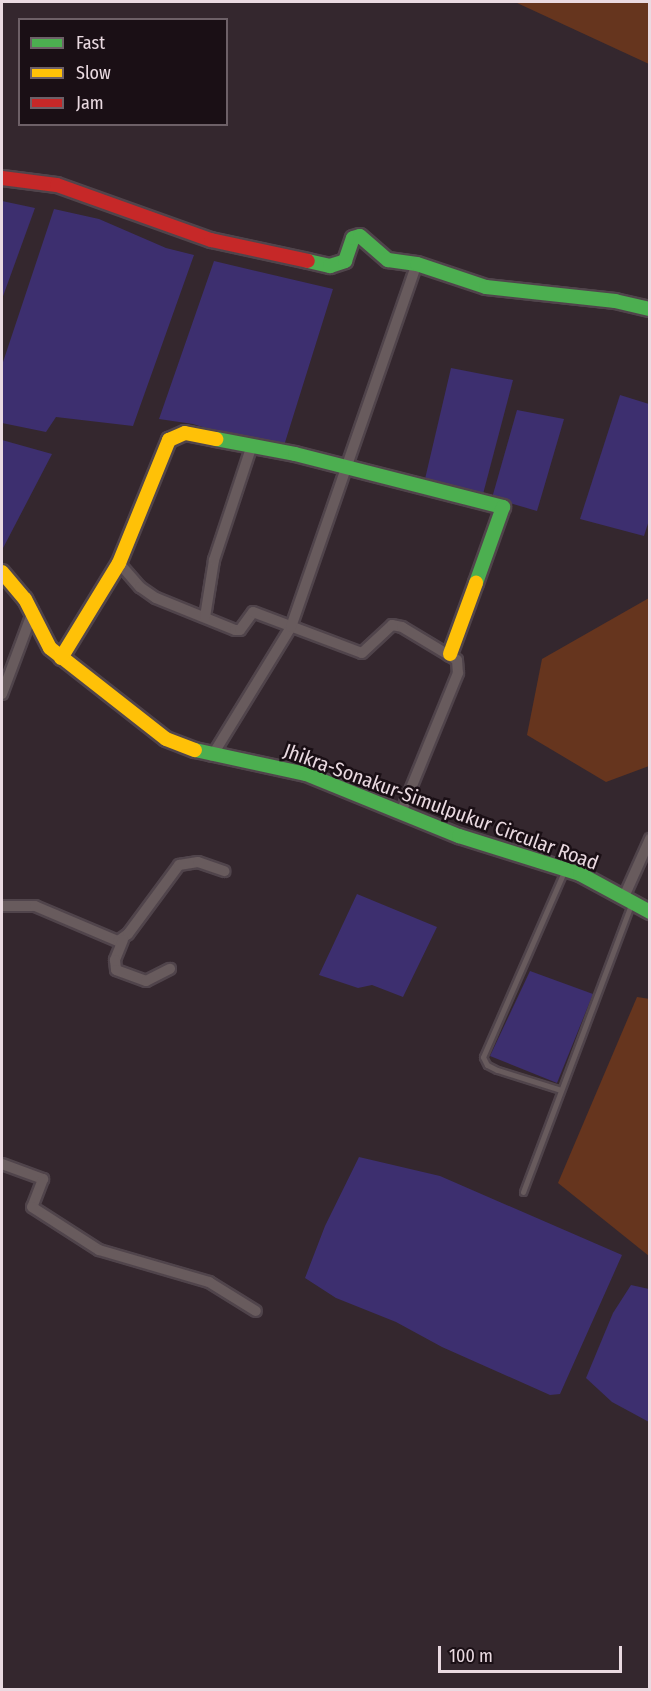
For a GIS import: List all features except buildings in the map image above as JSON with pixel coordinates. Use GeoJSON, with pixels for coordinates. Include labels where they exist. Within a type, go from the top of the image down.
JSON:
{"type":"FeatureCollection","features":[{"type":"Feature","properties":{"kind":"street"},"geometry":{"type":"LineString","coordinates":[[2,178],[57,185],[211,240],[330,266],[345,261],[353,238],[360,236],[388,260],[417,264],[486,287],[615,301],[650,309]]}},
{"type":"Feature","properties":{"kind":"street"},"geometry":{"type":"LineString","coordinates":[[212,756],[291,627],[417,264]]}},
{"type":"Feature","properties":{"kind":"street"},"geometry":{"type":"LineString","coordinates":[[61,658],[119,563],[169,440],[185,433],[251,448],[295,454],[503,507],[450,654]]}},
{"type":"Feature","properties":{"kind":"street"},"geometry":{"type":"LineString","coordinates":[[205,617],[214,560],[251,448]]}},
{"type":"Feature","properties":{"kind":"street"},"geometry":{"type":"LineString","coordinates":[[119,563],[148,594],[240,630],[253,612],[362,653],[392,625],[402,627],[457,660],[458,673],[401,813]]}},
{"type":"Feature","properties":{"kind":"street","name":"Jhikra-Sonakur-Simulpukur Circular Road"},"geometry":{"type":"LineString","coordinates":[[2,572],[33,611],[42,636],[61,658],[117,698],[153,732],[183,747],[212,756],[284,767],[401,813],[565,870],[650,912]]}},
{"type":"Feature","properties":{"kind":"street"},"geometry":{"type":"LineString","coordinates":[[2,694],[33,611]]}},
{"type":"Feature","properties":{"kind":"street"},"geometry":{"type":"LineString","coordinates":[[627,901],[650,839]]}},
{"type":"Feature","properties":{"kind":"street"},"geometry":{"type":"LineString","coordinates":[[170,969],[146,981],[116,970],[115,960],[123,940],[179,866],[198,862],[224,871]]}},
{"type":"Feature","properties":{"kind":"street"},"geometry":{"type":"LineString","coordinates":[[2,906],[35,906],[112,939],[123,940]]}},
{"type":"Feature","properties":{"kind":"street"},"geometry":{"type":"LineString","coordinates":[[2,1164],[43,1179],[32,1207],[99,1250],[208,1282],[256,1311]]}},
{"type":"Feature","properties":{"kind":"lane"},"geometry":{"type":"LineString","coordinates":[[561,1090],[496,1070],[487,1065],[483,1057],[565,870]]}},
{"type":"Feature","properties":{"kind":"lane"},"geometry":{"type":"LineString","coordinates":[[523,1192],[627,901]]}},
{"type":"Feature","properties":{"kind":"shaded area"},"geometry":{"type":"Polygon","coordinates":[[[515,2],[649,2],[649,64],[515,2]]]}},
{"type":"Feature","properties":{"kind":"shaded area"},"geometry":{"type":"Polygon","coordinates":[[[2,201],[35,208],[2,299],[2,201]]]}},
{"type":"Feature","properties":{"kind":"shaded area"},"geometry":{"type":"Polygon","coordinates":[[[54,209],[99,219],[166,248],[194,255],[133,426],[56,417],[46,432],[2,423],[2,365],[54,209]]]}},
{"type":"Feature","properties":{"kind":"shaded area"},"geometry":{"type":"Polygon","coordinates":[[[214,261],[333,289],[282,452],[193,424],[159,419],[214,261]]]}},
{"type":"Feature","properties":{"kind":"shaded area"},"geometry":{"type":"Polygon","coordinates":[[[451,368],[513,380],[483,494],[425,479],[451,368]]]}},
{"type":"Feature","properties":{"kind":"shaded area"},"geometry":{"type":"Polygon","coordinates":[[[620,395],[649,404],[650,517],[644,536],[580,519],[620,395]]]}},
{"type":"Feature","properties":{"kind":"shaded area"},"geometry":{"type":"Polygon","coordinates":[[[517,410],[564,419],[537,511],[492,498],[517,410]]]}},
{"type":"Feature","properties":{"kind":"shaded area"},"geometry":{"type":"Polygon","coordinates":[[[2,440],[52,454],[2,550],[2,440]]]}},
{"type":"Feature","properties":{"kind":"shaded area"},"geometry":{"type":"Polygon","coordinates":[[[649,598],[649,766],[606,782],[527,735],[542,659],[649,598]]]}},
{"type":"Feature","properties":{"kind":"shaded area"},"geometry":{"type":"Polygon","coordinates":[[[357,894],[437,927],[403,997],[372,985],[358,988],[319,975],[357,894]]]}},
{"type":"Feature","properties":{"kind":"shaded area"},"geometry":{"type":"Polygon","coordinates":[[[530,971],[593,994],[557,1083],[490,1056],[530,971]]]}},
{"type":"Feature","properties":{"kind":"shaded area"},"geometry":{"type":"Polygon","coordinates":[[[637,997],[650,999],[649,1256],[558,1183],[637,997]]]}},
{"type":"Feature","properties":{"kind":"shaded area"},"geometry":{"type":"Polygon","coordinates":[[[359,1157],[440,1176],[622,1255],[560,1394],[550,1395],[442,1347],[396,1322],[336,1298],[305,1278],[325,1226],[359,1157]]]}},
{"type":"Feature","properties":{"kind":"shaded area"},"geometry":{"type":"Polygon","coordinates":[[[631,1285],[649,1289],[649,1422],[612,1402],[586,1378],[613,1313],[631,1285]]]}},
{"type":"Feature","properties":{"kind":"traffic: fast"},"geometry":{"type":"LineString","coordinates":[[308,261],[330,266],[345,261],[353,238],[360,236],[388,260],[417,264],[486,287],[615,301],[650,309]]}},
{"type":"Feature","properties":{"kind":"traffic: fast"},"geometry":{"type":"LineString","coordinates":[[216,439],[295,454],[503,507],[476,583]]}},
{"type":"Feature","properties":{"kind":"traffic: fast"},"geometry":{"type":"LineString","coordinates":[[195,750],[306,774],[459,836],[580,874],[650,912]]}},
{"type":"Feature","properties":{"kind":"traffic: slow"},"geometry":{"type":"LineString","coordinates":[[61,658],[119,563],[169,440],[185,433],[216,439]]}},
{"type":"Feature","properties":{"kind":"traffic: slow"},"geometry":{"type":"LineString","coordinates":[[2,572],[25,599],[50,648],[166,739],[195,750]]}},
{"type":"Feature","properties":{"kind":"traffic: slow"},"geometry":{"type":"LineString","coordinates":[[450,654],[476,583]]}},
{"type":"Feature","properties":{"kind":"traffic: jam"},"geometry":{"type":"LineString","coordinates":[[2,178],[57,185],[211,240],[308,261]]}}]}
